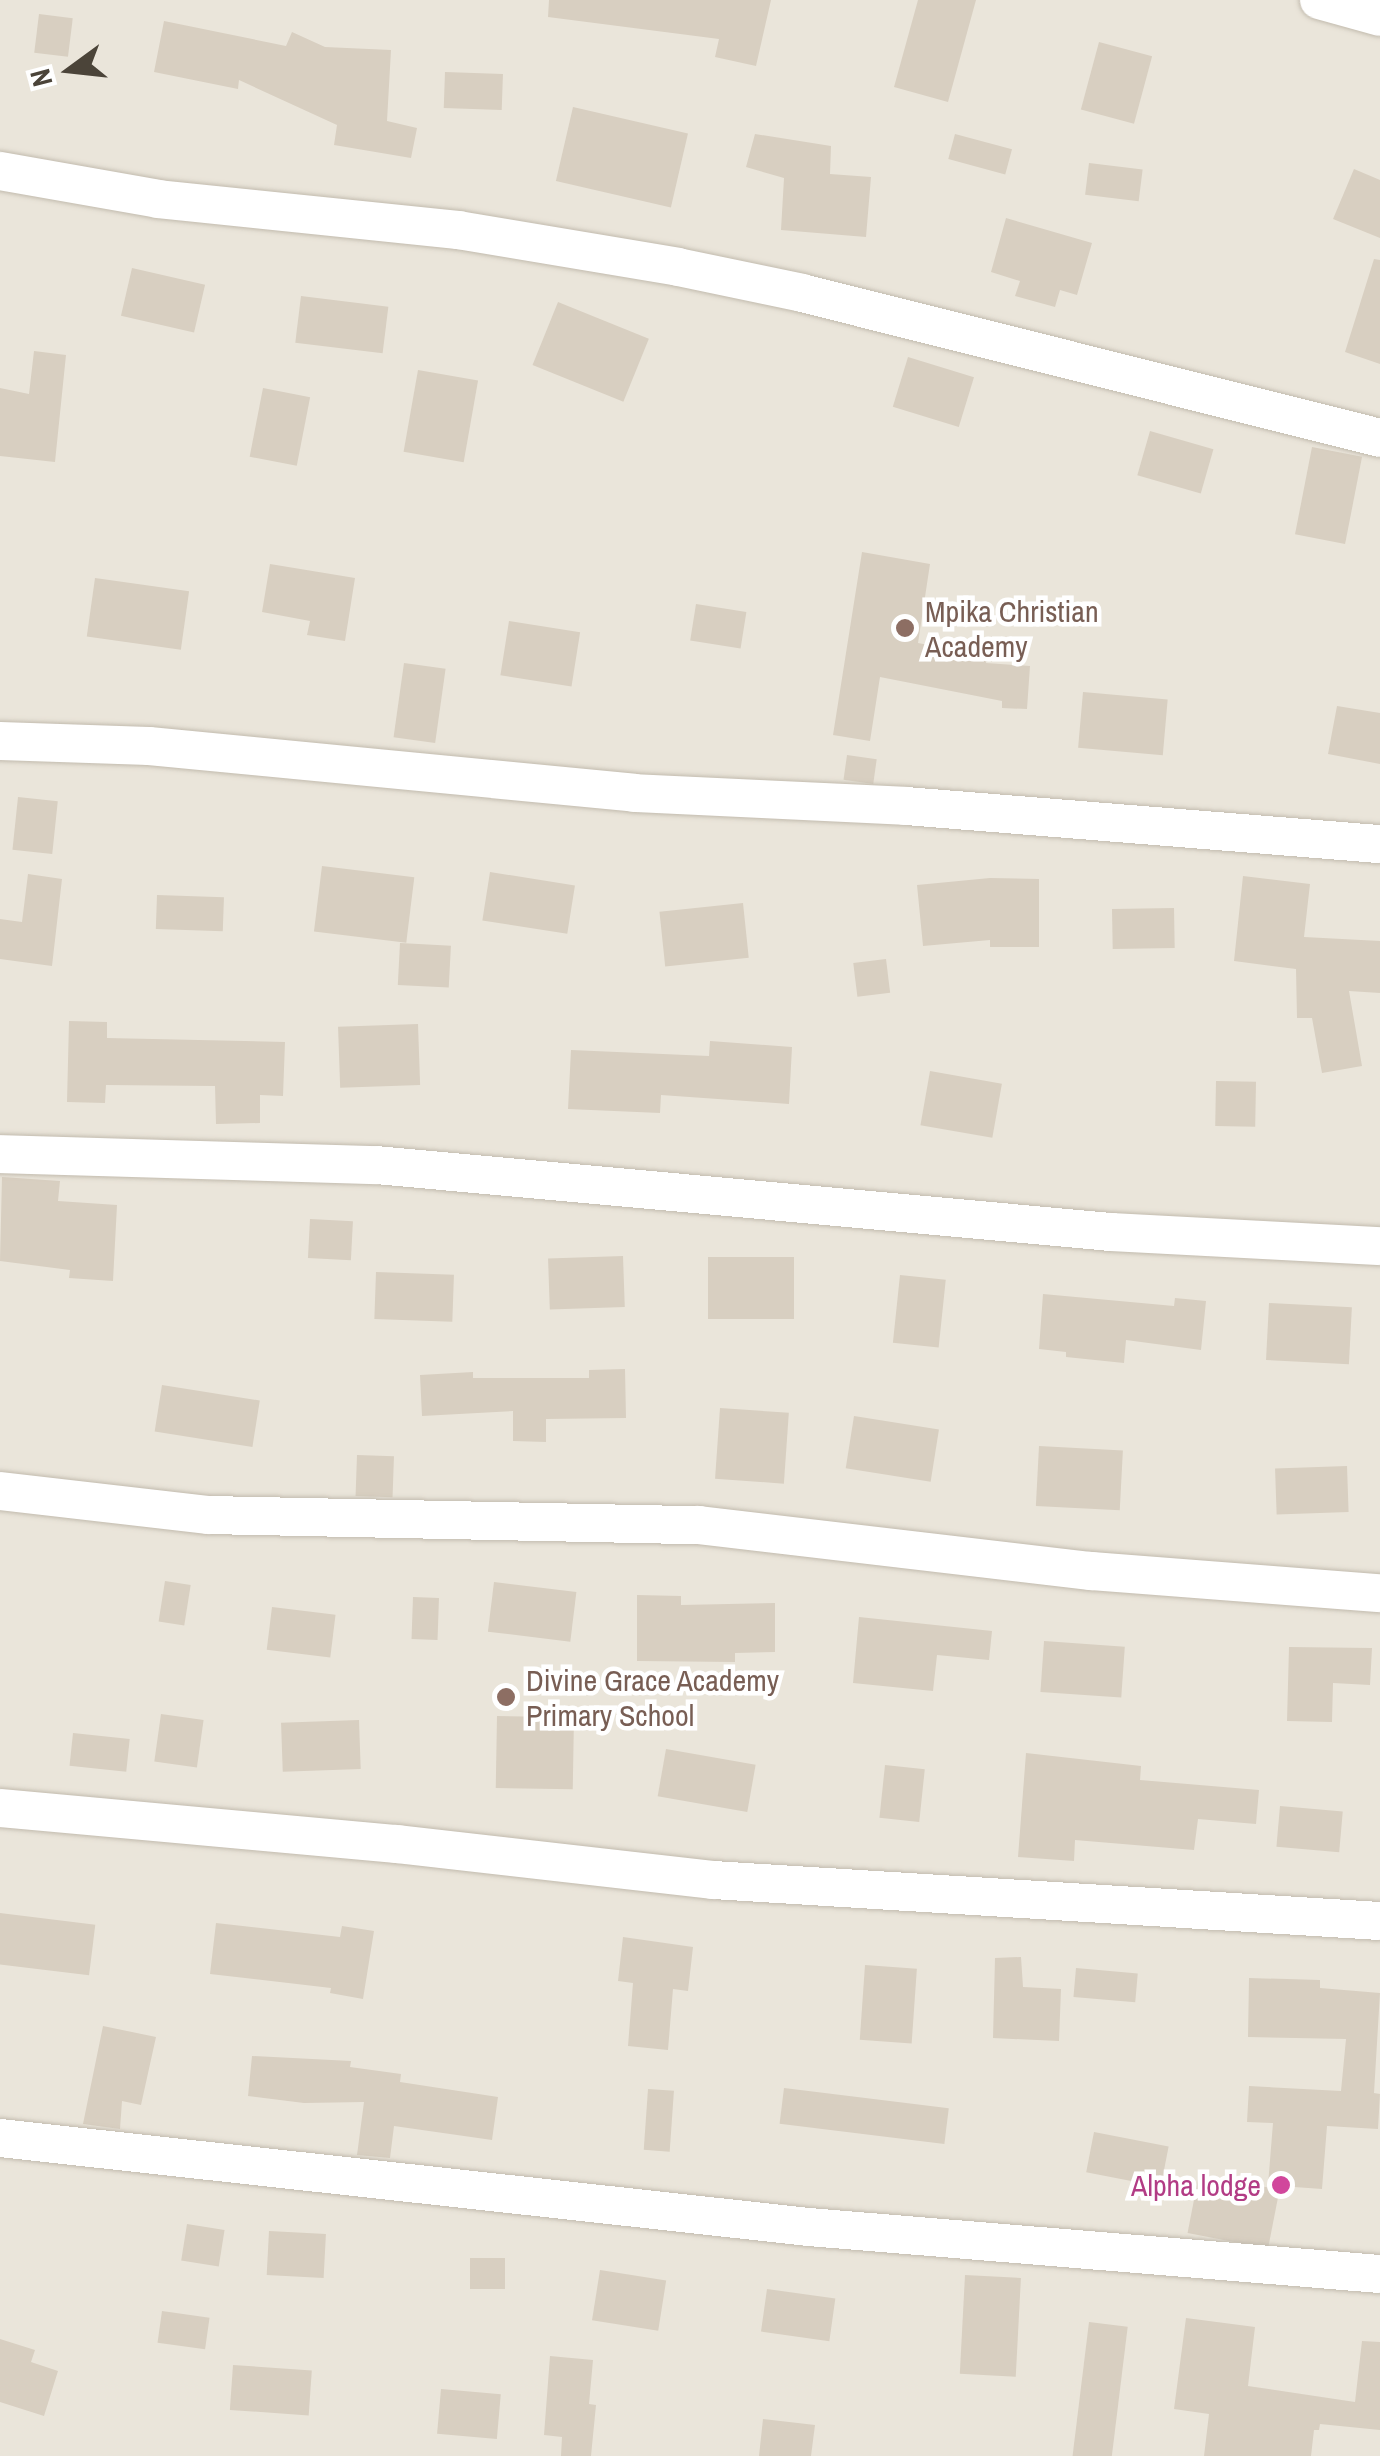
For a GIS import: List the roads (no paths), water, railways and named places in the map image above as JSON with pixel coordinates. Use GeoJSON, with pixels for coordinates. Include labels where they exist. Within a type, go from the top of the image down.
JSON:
{"type":"FeatureCollection","features":[{"type":"Feature","properties":{"kind":"street"},"geometry":{"type":"LineString","coordinates":[[1318,0],[1380,17]]}},
{"type":"Feature","properties":{"kind":"street"},"geometry":{"type":"LineString","coordinates":[[0,171],[158,198],[458,230],[678,267],[802,293],[1380,438]]}},
{"type":"Feature","properties":{"kind":"street"},"geometry":{"type":"LineString","coordinates":[[0,741],[149,746],[634,793],[906,806],[1380,844]]}},
{"type":"Feature","properties":{"kind":"street"},"geometry":{"type":"LineString","coordinates":[[0,1154],[376,1164],[1111,1232],[1380,1246]]}},
{"type":"Feature","properties":{"kind":"street"},"geometry":{"type":"LineString","coordinates":[[0,1490],[247,1516],[699,1525],[1091,1571],[1380,1593]]}},
{"type":"Feature","properties":{"kind":"street"},"geometry":{"type":"LineString","coordinates":[[0,1808],[397,1844],[713,1880],[1380,1921]]}},
{"type":"Feature","properties":{"kind":"street"},"geometry":{"type":"LineString","coordinates":[[0,2138],[809,2227],[1380,2274]]}},
{"type":"Feature","properties":{"kind":"place","name":"Mpika Christian Academy"},"geometry":{"type":"Point","coordinates":[905,628]}},
{"type":"Feature","properties":{"kind":"place","name":"Divine Grace Academy Primary School"},"geometry":{"type":"Point","coordinates":[506,1697]}},
{"type":"Feature","properties":{"kind":"place","name":"Alpha lodge"},"geometry":{"type":"Point","coordinates":[1281,2185]}}]}
